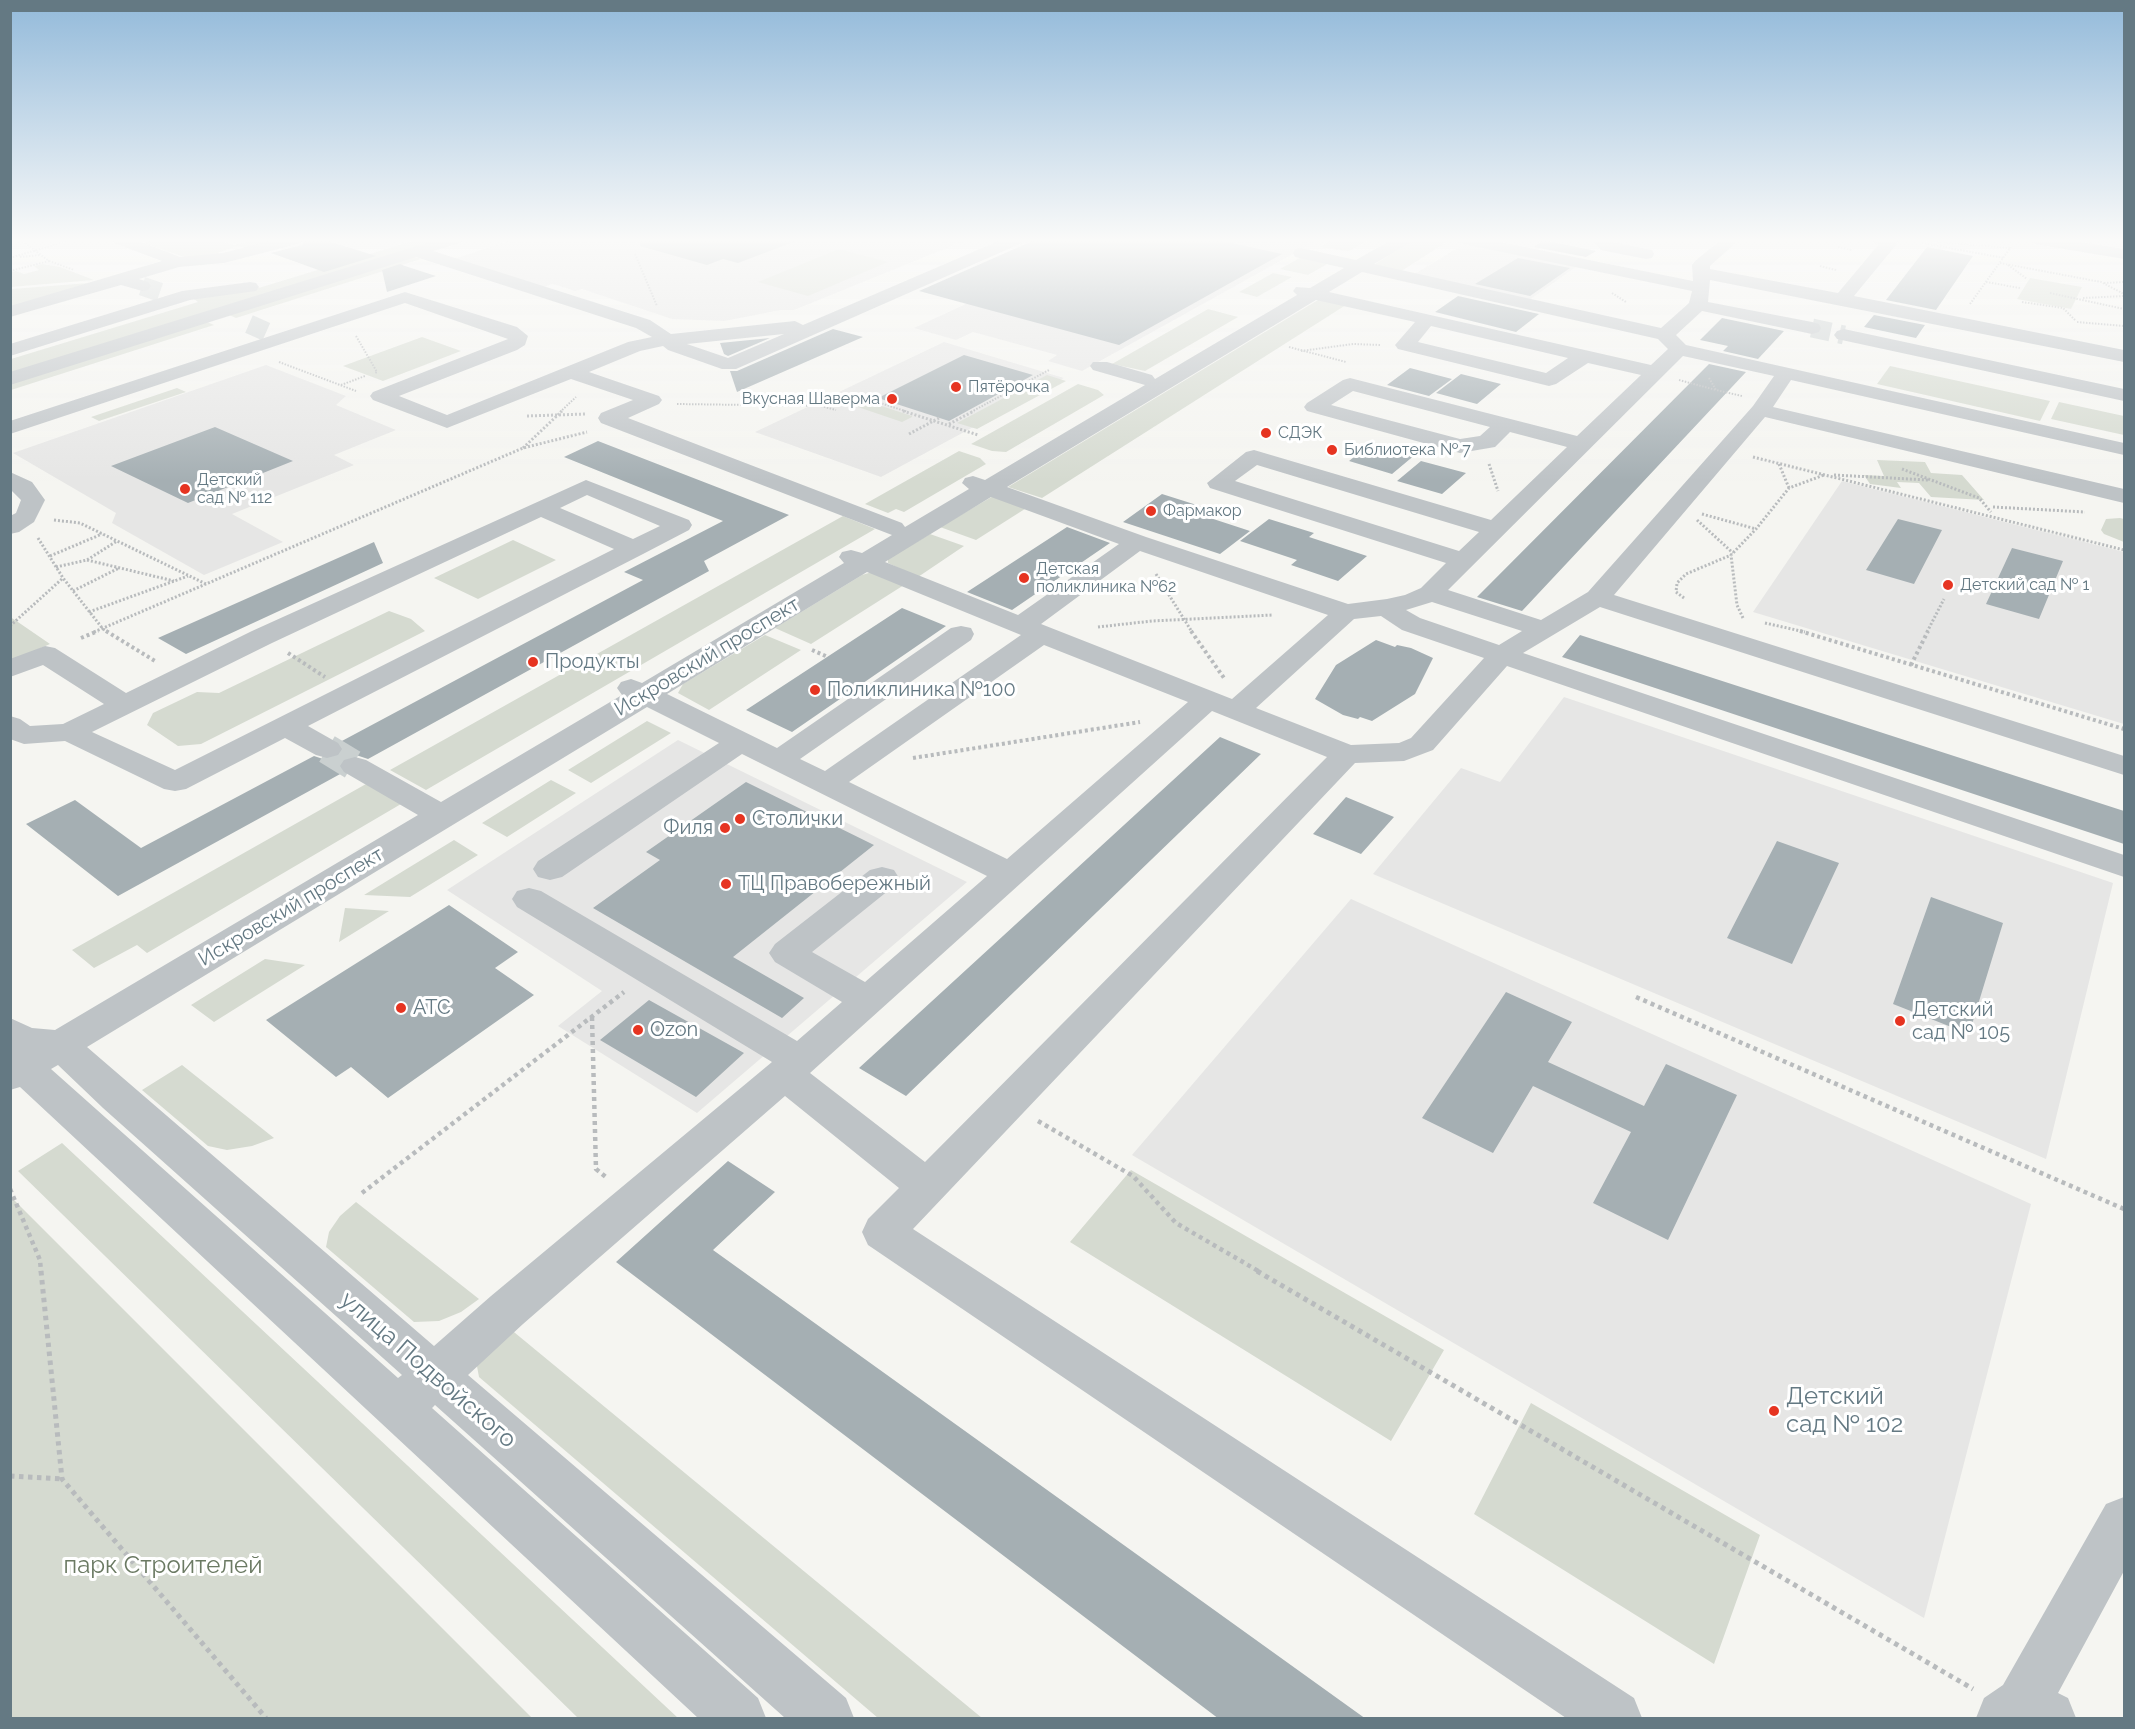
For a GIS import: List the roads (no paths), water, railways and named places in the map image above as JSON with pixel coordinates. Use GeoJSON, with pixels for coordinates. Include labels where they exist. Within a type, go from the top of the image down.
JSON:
{"type":"FeatureCollection","features":[{"type":"Feature","properties":{"kind":"street"},"geometry":{"type":"LineString","coordinates":[[10,350],[99,320]]}},
{"type":"Feature","properties":{"kind":"street"},"geometry":{"type":"LineString","coordinates":[[10,379],[198,320]]}},
{"type":"Feature","properties":{"kind":"street"},"geometry":{"type":"LineString","coordinates":[[224,320],[232,323],[249,324]]}},
{"type":"Feature","properties":{"kind":"street"},"geometry":{"type":"LineString","coordinates":[[10,428],[247,349],[271,336],[342,320]]}},
{"type":"Feature","properties":{"kind":"street"},"geometry":{"type":"LineString","coordinates":[[476,320],[510,331],[518,336],[518,341],[380,396],[447,422],[661,335],[787,327],[809,330]]}},
{"type":"Feature","properties":{"kind":"street"},"geometry":{"type":"LineString","coordinates":[[631,320],[661,335],[684,351],[729,365],[832,320]]}},
{"type":"Feature","properties":{"kind":"street","name":"Искровский проспект"},"geometry":{"type":"LineString","coordinates":[[23,1051],[856,559],[1136,389],[1257,320]]}},
{"type":"Feature","properties":{"kind":"street"},"geometry":{"type":"LineString","coordinates":[[1585,356],[1549,380],[1405,345],[1427,320],[1585,356],[1662,375]]}},
{"type":"Feature","properties":{"kind":"street"},"geometry":{"type":"LineString","coordinates":[[1580,320],[1672,342],[1745,364],[2124,449]]}},
{"type":"Feature","properties":{"kind":"street"},"geometry":{"type":"LineString","coordinates":[[980,485],[1137,542],[1346,612],[1413,601],[1430,593],[1581,444],[1662,375],[1672,342],[1683,320]]}},
{"type":"Feature","properties":{"kind":"street"},"geometry":{"type":"LineString","coordinates":[[1769,320],[1812,328]]}},
{"type":"Feature","properties":{"kind":"street"},"geometry":{"type":"LineString","coordinates":[[1944,320],[2124,356]]}},
{"type":"Feature","properties":{"kind":"street"},"geometry":{"type":"LineString","coordinates":[[1847,355],[1852,337],[2124,395]]}},
{"type":"Feature","properties":{"kind":"street"},"geometry":{"type":"LineString","coordinates":[[1745,364],[1762,346]]}},
{"type":"Feature","properties":{"kind":"street"},"geometry":{"type":"LineString","coordinates":[[1100,366],[1136,389]]}},
{"type":"Feature","properties":{"kind":"street"},"geometry":{"type":"LineString","coordinates":[[571,372],[652,400],[622,418],[893,528]]}},
{"type":"Feature","properties":{"kind":"street"},"geometry":{"type":"LineString","coordinates":[[856,559],[1219,708],[1347,754],[1404,752],[1422,744],[1502,654],[1597,598],[1681,508],[1760,410],[1786,373]]}},
{"type":"Feature","properties":{"kind":"street"},"geometry":{"type":"LineString","coordinates":[[1506,424],[1487,442],[1474,446],[1443,443],[1314,407],[1350,384],[1506,424],[1581,444]]}},
{"type":"Feature","properties":{"kind":"street"},"geometry":{"type":"LineString","coordinates":[[1760,410],[2124,496]]}},
{"type":"Feature","properties":{"kind":"street"},"geometry":{"type":"LineString","coordinates":[[1463,560],[1218,483],[1254,457],[1427,509],[1500,524]]}},
{"type":"Feature","properties":{"kind":"street"},"geometry":{"type":"LineString","coordinates":[[10,479],[24,487],[33,500],[18,522]]}},
{"type":"Feature","properties":{"kind":"street","name":"Искровский проспект"},"geometry":{"type":"LineString","coordinates":[[856,559],[893,528],[980,485]]}},
{"type":"Feature","properties":{"kind":"street"},"geometry":{"type":"LineString","coordinates":[[10,726],[24,735],[69,732],[262,637],[586,487],[680,525],[175,782],[69,732]]}},
{"type":"Feature","properties":{"kind":"street"},"geometry":{"type":"LineString","coordinates":[[540,508],[634,549]]}},
{"type":"Feature","properties":{"kind":"street"},"geometry":{"type":"LineString","coordinates":[[1395,539],[1427,509]]}},
{"type":"Feature","properties":{"kind":"street"},"geometry":{"type":"LineString","coordinates":[[828,783],[1031,630],[1137,542]]}},
{"type":"Feature","properties":{"kind":"street"},"geometry":{"type":"LineString","coordinates":[[1430,593],[1543,629]]}},
{"type":"Feature","properties":{"kind":"street"},"geometry":{"type":"LineString","coordinates":[[1597,598],[2124,766]]}},
{"type":"Feature","properties":{"kind":"street"},"geometry":{"type":"LineString","coordinates":[[1387,606],[1395,615],[1410,624],[2124,866]]}},
{"type":"Feature","properties":{"kind":"street"},"geometry":{"type":"LineString","coordinates":[[399,1408],[791,1067],[1009,873],[1219,708],[1346,612]]}},
{"type":"Feature","properties":{"kind":"street"},"geometry":{"type":"LineString","coordinates":[[779,760],[961,634]]}},
{"type":"Feature","properties":{"kind":"street"},"geometry":{"type":"LineString","coordinates":[[10,669],[45,654],[124,705]]}},
{"type":"Feature","properties":{"kind":"street"},"geometry":{"type":"LineString","coordinates":[[635,690],[1009,873]]}},
{"type":"Feature","properties":{"kind":"street"},"geometry":{"type":"LineString","coordinates":[[286,726],[327,749]]}},
{"type":"Feature","properties":{"kind":"street"},"geometry":{"type":"LineString","coordinates":[[550,869],[742,741]]}},
{"type":"Feature","properties":{"kind":"street"},"geometry":{"type":"LineString","coordinates":[[1347,754],[883,1232],[1614,1719]]}},
{"type":"Feature","properties":{"kind":"street"},"geometry":{"type":"LineString","coordinates":[[355,766],[433,810]]}},
{"type":"Feature","properties":{"kind":"street","name":"Искровский проспект"},"geometry":{"type":"LineString","coordinates":[[23,1051],[433,810]]}},
{"type":"Feature","properties":{"kind":"street"},"geometry":{"type":"LineString","coordinates":[[867,1000],[787,953],[882,878]]}},
{"type":"Feature","properties":{"kind":"street"},"geometry":{"type":"LineString","coordinates":[[529,899],[651,971],[791,1067],[928,1188]]}},
{"type":"Feature","properties":{"kind":"street"},"geometry":{"type":"LineString","coordinates":[[23,1051],[399,1408],[738,1719]]}},
{"type":"Feature","properties":{"kind":"street","name":"улица Подвойского"},"geometry":{"type":"LineString","coordinates":[[23,1051],[117,1097],[826,1719]]}},
{"type":"Feature","properties":{"kind":"street"},"geometry":{"type":"LineString","coordinates":[[2025,1714],[2124,1522]]}},
{"type":"Feature","properties":{"kind":"tunnel"},"geometry":{"type":"LineString","coordinates":[[249,324],[267,332]]}},
{"type":"Feature","properties":{"kind":"tunnel"},"geometry":{"type":"LineString","coordinates":[[1812,328],[1844,335]]}},
{"type":"Feature","properties":{"kind":"tunnel"},"geometry":{"type":"LineString","coordinates":[[327,749],[355,766]]}},
{"type":"Feature","properties":{"kind":"place","name":"Пятёрочка"},"geometry":{"type":"Point","coordinates":[956,387]}},
{"type":"Feature","properties":{"kind":"place","name":"Вкусная Шаверма"},"geometry":{"type":"Point","coordinates":[892,399]}},
{"type":"Feature","properties":{"kind":"place","name":"СДЭК"},"geometry":{"type":"Point","coordinates":[1266,433]}},
{"type":"Feature","properties":{"kind":"place","name":"Библиотека № 7"},"geometry":{"type":"Point","coordinates":[1332,450]}},
{"type":"Feature","properties":{"kind":"place","name":"Детский сад № 112"},"geometry":{"type":"Point","coordinates":[185,489]}},
{"type":"Feature","properties":{"kind":"place","name":"Фармакор"},"geometry":{"type":"Point","coordinates":[1151,511]}},
{"type":"Feature","properties":{"kind":"place","name":"Детская поликлиника №62"},"geometry":{"type":"Point","coordinates":[1024,578]}},
{"type":"Feature","properties":{"kind":"place","name":"Детский сад № 1"},"geometry":{"type":"Point","coordinates":[1948,585]}},
{"type":"Feature","properties":{"kind":"place","name":"Продукты"},"geometry":{"type":"Point","coordinates":[533,662]}},
{"type":"Feature","properties":{"kind":"place","name":"Поликлиника №100"},"geometry":{"type":"Point","coordinates":[815,690]}},
{"type":"Feature","properties":{"kind":"place","name":"Столички"},"geometry":{"type":"Point","coordinates":[740,819]}},
{"type":"Feature","properties":{"kind":"place","name":"Филя"},"geometry":{"type":"Point","coordinates":[725,828]}},
{"type":"Feature","properties":{"kind":"place","name":"ТЦ Правобережный"},"geometry":{"type":"Point","coordinates":[726,884]}},
{"type":"Feature","properties":{"kind":"place","name":"АТС"},"geometry":{"type":"Point","coordinates":[401,1008]}},
{"type":"Feature","properties":{"kind":"place","name":"Детский сад № 105"},"geometry":{"type":"Point","coordinates":[1900,1021]}},
{"type":"Feature","properties":{"kind":"place","name":"Ozon"},"geometry":{"type":"Point","coordinates":[638,1030]}},
{"type":"Feature","properties":{"kind":"place","name":"Детский сад № 102"},"geometry":{"type":"Point","coordinates":[1774,1411]}},
{"type":"Feature","properties":{"kind":"park label","name":"парк Строителей"},"geometry":{"type":"Point","coordinates":[163,1566]}}]}
